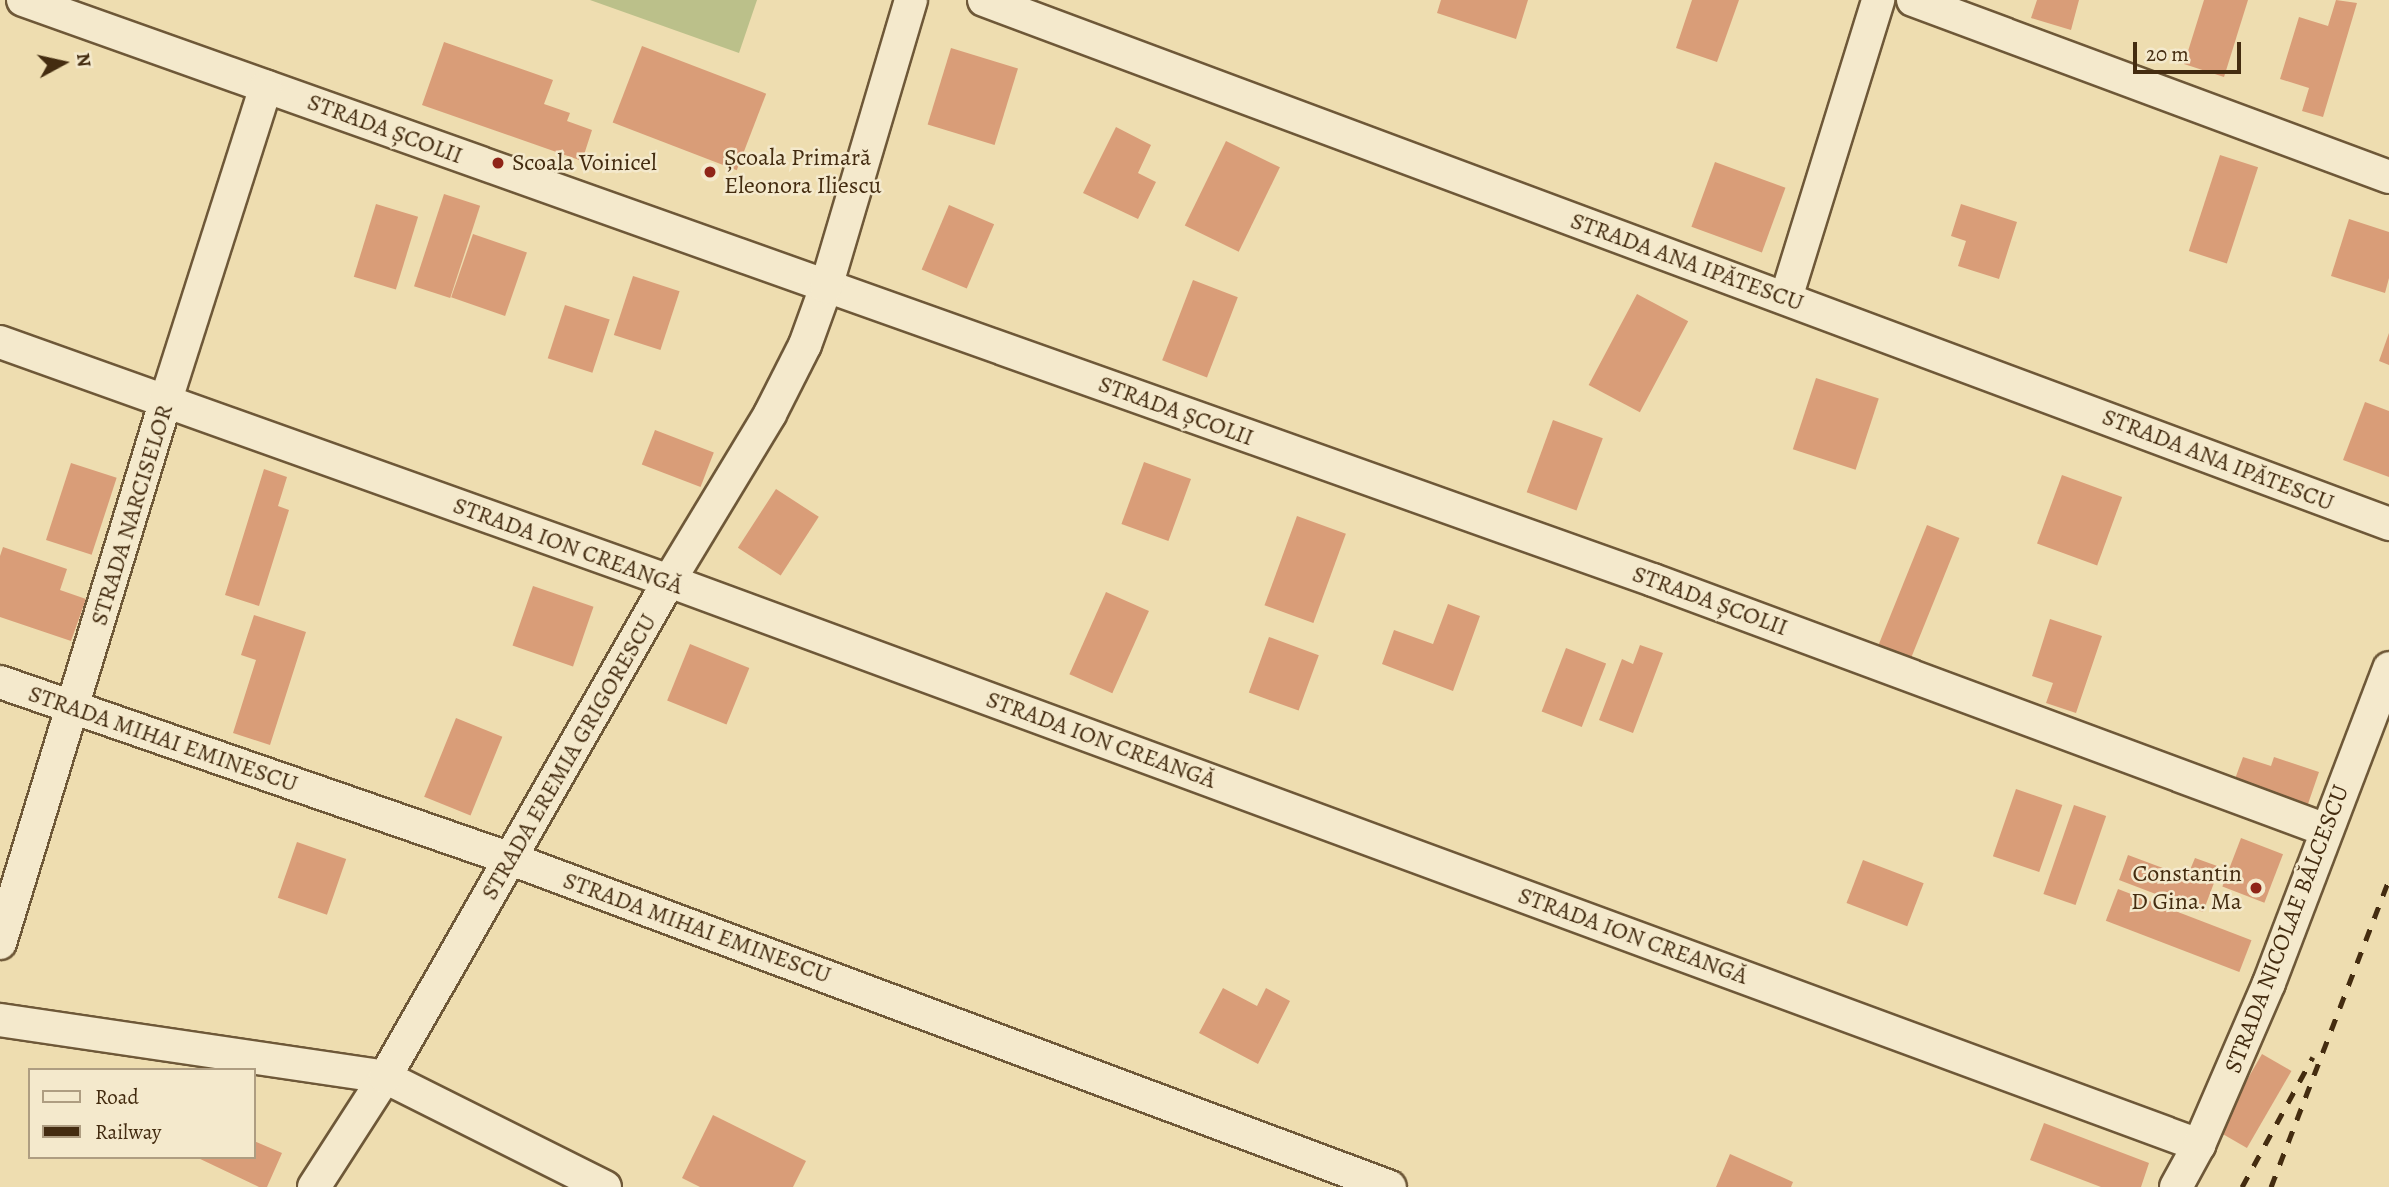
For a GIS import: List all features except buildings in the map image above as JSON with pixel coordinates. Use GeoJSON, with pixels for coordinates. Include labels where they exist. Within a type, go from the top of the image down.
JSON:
{"type":"FeatureCollection","features":[{"type":"Feature","properties":{"kind":"street","name":"STRADA ȘCOLII"},"geometry":{"type":"LineString","coordinates":[[23,0],[59,6],[266,87],[1653,580],[2326,830]]}},
{"type":"Feature","properties":{"kind":"street","name":"STRADA EREMIA GRIGORESCU"},"geometry":{"type":"LineString","coordinates":[[314,1187],[385,1077],[669,581],[770,414],[805,345],[827,287],[911,0]]}},
{"type":"Feature","properties":{"kind":"street","name":"STRADA ANA IPĂTESCU"},"geometry":{"type":"LineString","coordinates":[[984,0],[2389,524]]}},
{"type":"Feature","properties":{"kind":"street"},"geometry":{"type":"LineString","coordinates":[[1786,298],[1878,0]]}},
{"type":"Feature","properties":{"kind":"street"},"geometry":{"type":"LineString","coordinates":[[1913,0],[2389,177]]}},
{"type":"Feature","properties":{"kind":"street","name":"STRADA NARCISELOR"},"geometry":{"type":"LineString","coordinates":[[0,943],[165,403],[266,87]]}},
{"type":"Feature","properties":{"kind":"street","name":"STRADA ION CREANGĂ"},"geometry":{"type":"LineString","coordinates":[[0,342],[669,581],[2199,1145]]}},
{"type":"Feature","properties":{"kind":"street","name":"STRADA NICOLAE BĂLCESCU"},"geometry":{"type":"LineString","coordinates":[[2176,1187],[2199,1145],[2270,982],[2389,668]]}},
{"type":"Feature","properties":{"kind":"street","name":"STRADA MIHAI EMINESCU"},"geometry":{"type":"LineString","coordinates":[[0,682],[511,859],[1391,1187]]}},
{"type":"Feature","properties":{"kind":"street"},"geometry":{"type":"LineString","coordinates":[[0,1020],[385,1077],[605,1187]]}},
{"type":"Feature","properties":{"kind":"green space"},"geometry":{"type":"Polygon","coordinates":[[[590,0],[757,0],[739,53],[590,0]]]}},
{"type":"Feature","properties":{"kind":"railway"},"geometry":{"type":"LineString","coordinates":[[2271,1187],[2389,879]]}},
{"type":"Feature","properties":{"kind":"railway"},"geometry":{"type":"LineString","coordinates":[[2242,1187],[2313,1057]]}},
{"type":"Feature","properties":{"kind":"place","name":"Scoala Voinicel"},"geometry":{"type":"Point","coordinates":[498,163]}},
{"type":"Feature","properties":{"kind":"place","name":"Școala Primară Eleonora Iliescu"},"geometry":{"type":"Point","coordinates":[710,172]}},
{"type":"Feature","properties":{"kind":"place","name":"Constantin D Gina. Ma"},"geometry":{"type":"Point","coordinates":[2256,888]}}]}
